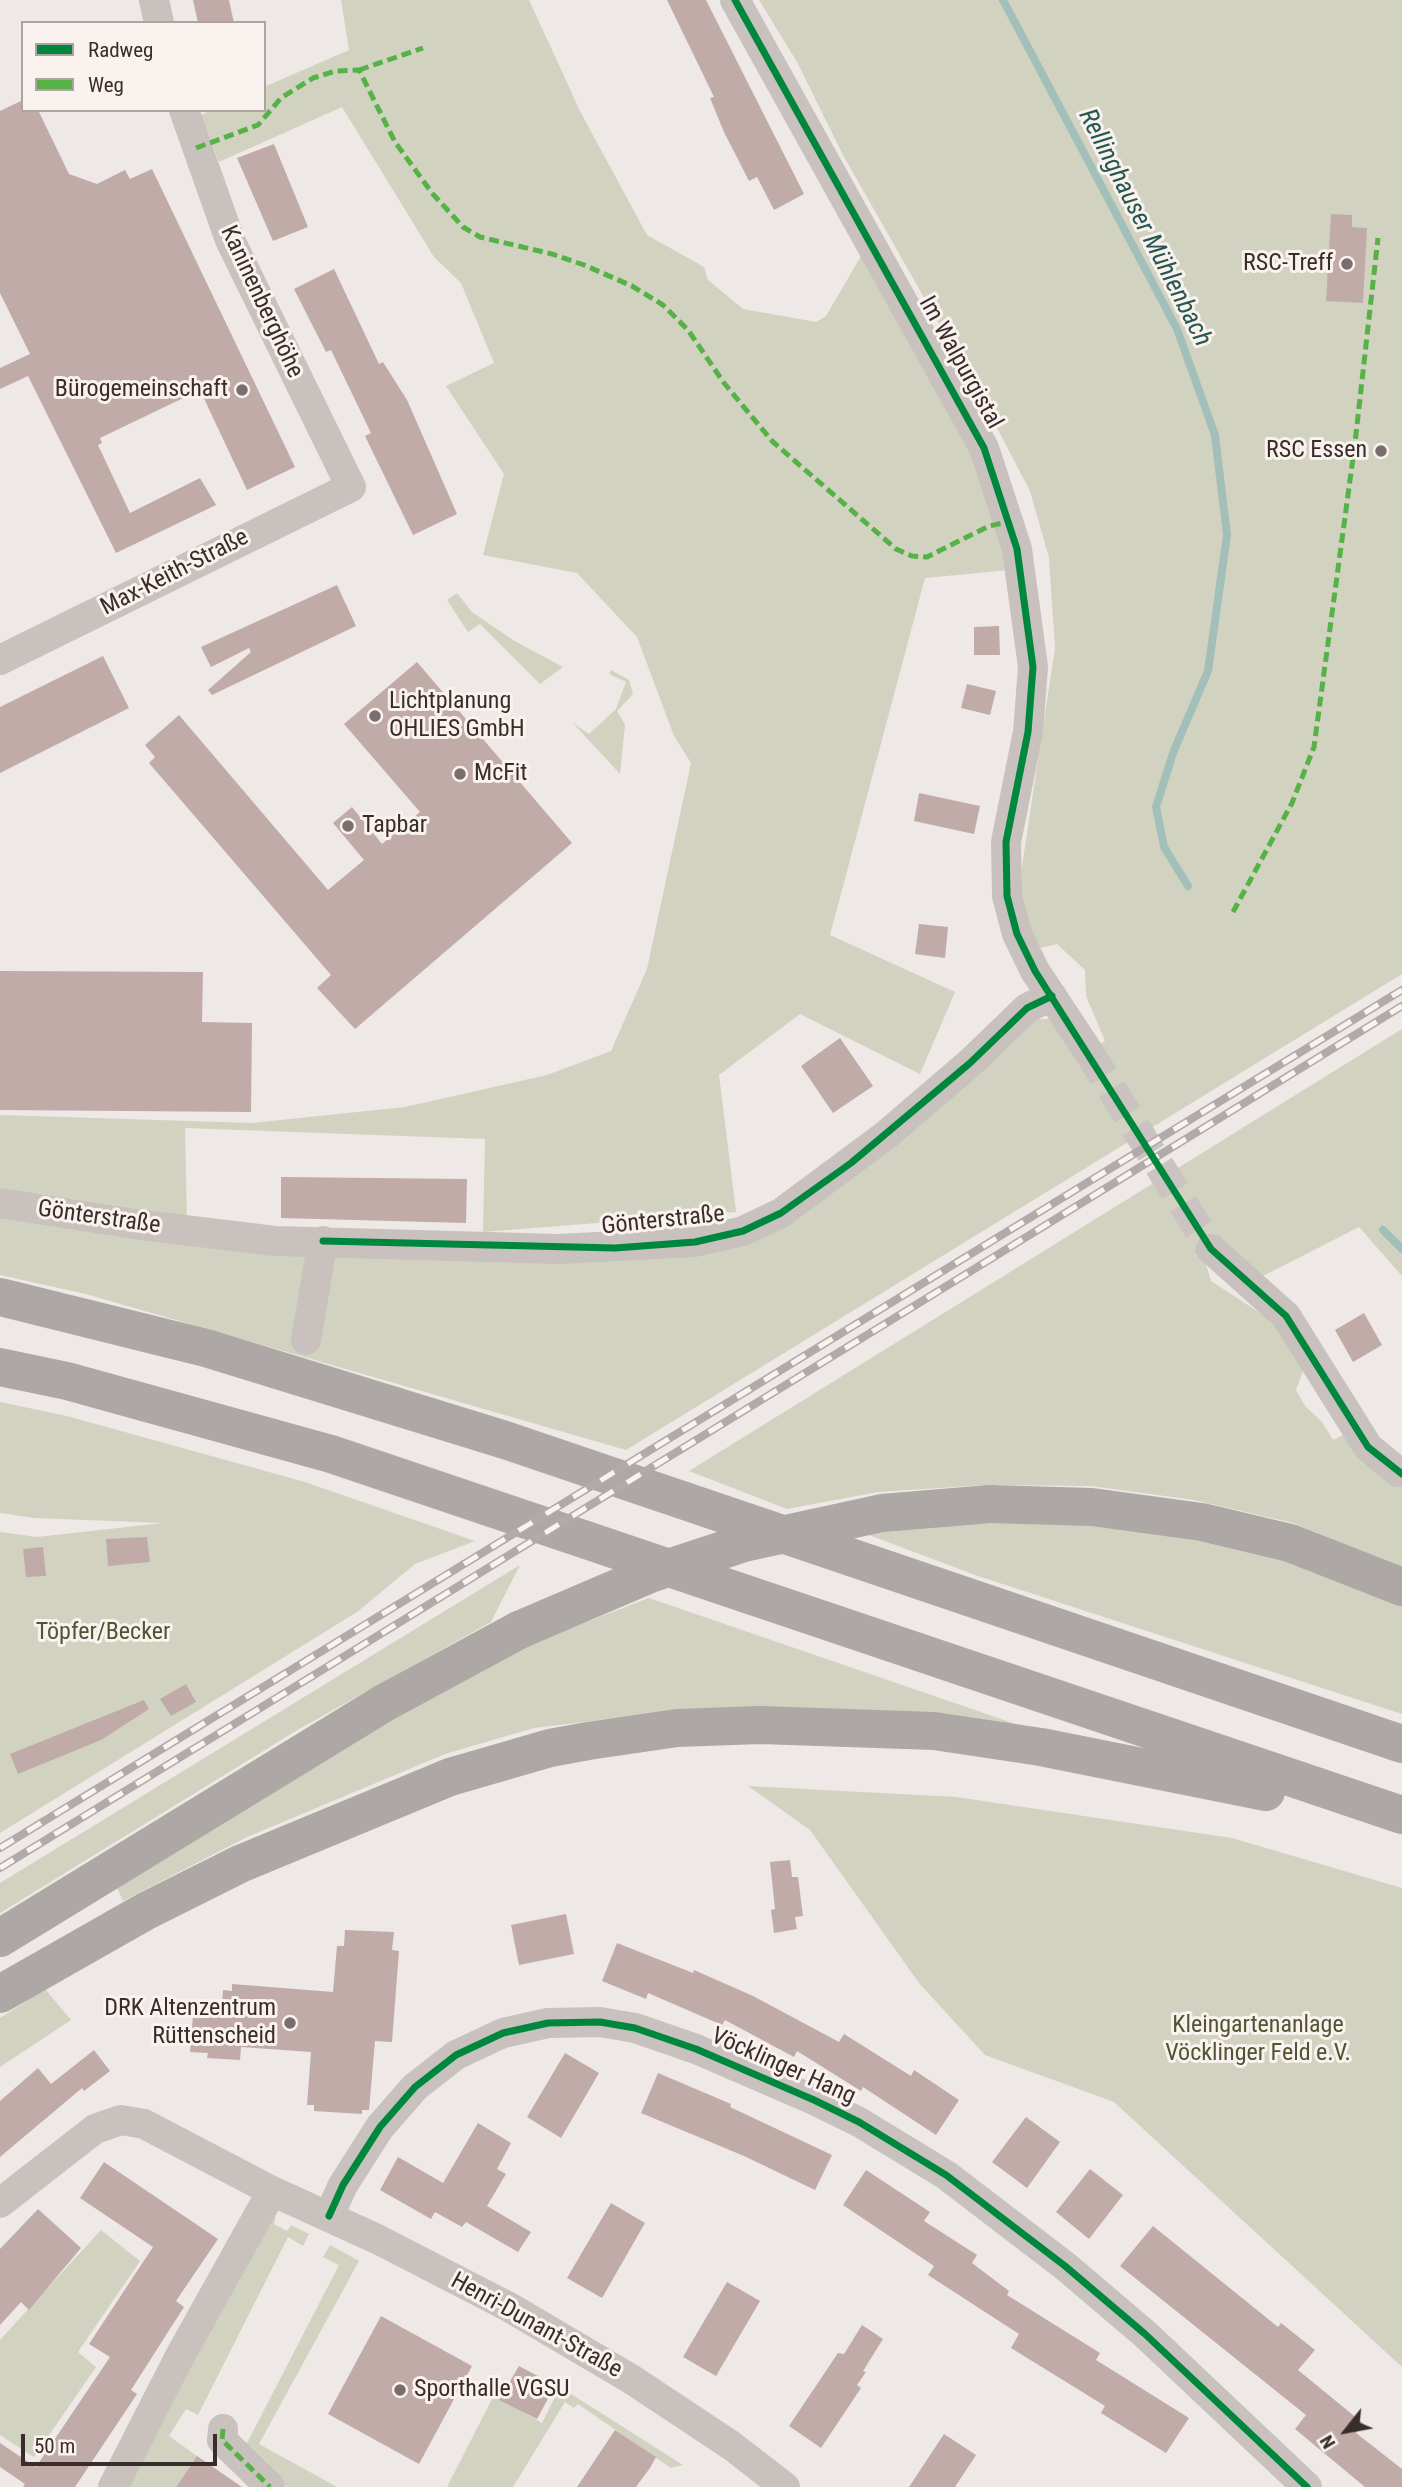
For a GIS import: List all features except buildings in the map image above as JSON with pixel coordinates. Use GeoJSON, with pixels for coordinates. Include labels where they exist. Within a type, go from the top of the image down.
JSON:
{"type":"FeatureCollection","features":[{"type":"Feature","properties":{"kind":"highway"},"geometry":{"type":"LineString","coordinates":[[0,1297],[206,1348],[479,1431],[1402,1744]]}},
{"type":"Feature","properties":{"kind":"highway"},"geometry":{"type":"LineString","coordinates":[[0,1367],[80,1385],[331,1454],[1402,1816]]}},
{"type":"Feature","properties":{"kind":"highway"},"geometry":{"type":"LineString","coordinates":[[0,1938],[384,1703],[519,1630],[650,1574],[744,1543],[883,1513],[990,1504],[1092,1507],[1202,1522],[1290,1543],[1402,1587]]}},
{"type":"Feature","properties":{"kind":"highway"},"geometry":{"type":"LineString","coordinates":[[0,1994],[146,1911],[240,1864],[450,1777],[550,1748],[677,1728],[761,1725],[934,1731],[1052,1749],[1402,1816]]}},
{"type":"Feature","properties":{"kind":"street"},"geometry":{"type":"LineString","coordinates":[[154,0],[159,21]]}},
{"type":"Feature","properties":{"kind":"street","name":"Im Walpurgistal"},"geometry":{"type":"LineString","coordinates":[[736,0],[984,448],[1021,569],[1033,667],[1028,732],[1006,842],[1007,896],[1017,934],[1035,971],[1088,1051]]}},
{"type":"Feature","properties":{"kind":"street","name":"Kaninenberghöhe"},"geometry":{"type":"LineString","coordinates":[[185,112],[230,240],[351,487]]}},
{"type":"Feature","properties":{"kind":"street","name":"Max-Keith-Straße"},"geometry":{"type":"LineString","coordinates":[[0,660],[351,487]]}},
{"type":"Feature","properties":{"kind":"street","name":"Gönterstraße"},"geometry":{"type":"LineString","coordinates":[[0,1203],[262,1240],[615,1248],[695,1242],[743,1231],[781,1213],[851,1163],[970,1063],[1027,1007],[1052,996]]}},
{"type":"Feature","properties":{"kind":"street"},"geometry":{"type":"LineString","coordinates":[[306,1340],[323,1241]]}},
{"type":"Feature","properties":{"kind":"street"},"geometry":{"type":"LineString","coordinates":[[1211,1249],[1286,1317],[1368,1447],[1398,1472]]}},
{"type":"Feature","properties":{"kind":"street","name":"Vöcklinger Hang"},"geometry":{"type":"LineString","coordinates":[[329,2216],[343,2185],[380,2127],[415,2087],[456,2055],[503,2033],[548,2023],[591,2021],[635,2028],[696,2049],[814,2100],[859,2122],[946,2175],[1065,2266],[1135,2326],[1307,2487]]}},
{"type":"Feature","properties":{"kind":"street","name":"Henri-Dunant-Straße"},"geometry":{"type":"LineString","coordinates":[[0,2203],[95,2129],[121,2120],[144,2124],[272,2191],[329,2216],[509,2307],[584,2350],[715,2434],[785,2487]]}},
{"type":"Feature","properties":{"kind":"street"},"geometry":{"type":"LineString","coordinates":[[113,2487],[180,2356],[272,2191]]}},
{"type":"Feature","properties":{"kind":"street"},"geometry":{"type":"LineString","coordinates":[[223,2429],[222,2441],[270,2487]]}},
{"type":"Feature","properties":{"kind":"green space"},"geometry":{"type":"Polygon","coordinates":[[[341,0],[529,0],[581,113],[647,235],[704,267],[708,280],[743,309],[816,322],[826,316],[864,251],[949,384],[1020,569],[925,578],[830,935],[955,992],[920,1074],[800,1014],[719,1075],[736,1212],[483,1232],[485,1139],[185,1128],[187,1224],[0,1195],[0,1115],[252,1123],[405,1107],[547,1075],[611,1051],[647,969],[691,763],[674,736],[637,637],[577,573],[483,555],[504,474],[446,386],[494,363],[461,283],[434,257],[342,107],[219,162],[201,115],[208,112],[266,112],[266,86],[349,50],[341,0]]]}},
{"type":"Feature","properties":{"kind":"green space"},"geometry":{"type":"Polygon","coordinates":[[[759,0],[1402,0],[1402,974],[626,1450],[86,1294],[0,1275],[0,1210],[112,1229],[750,1237],[1036,1019],[1054,1019],[1078,1057],[1105,1041],[1086,996],[1085,970],[1057,944],[1040,948],[1031,933],[1019,886],[1055,648],[1049,558],[1030,491],[984,403],[843,155],[797,62],[759,0]]]}},
{"type":"Feature","properties":{"kind":"green space"},"geometry":{"type":"Polygon","coordinates":[[[457,593],[472,612],[513,640],[563,667],[540,684],[480,624],[468,632],[447,600],[457,593]]]}},
{"type":"Feature","properties":{"kind":"green space"},"geometry":{"type":"Polygon","coordinates":[[[611,670],[629,680],[633,694],[617,711],[625,725],[620,774],[573,723],[589,734],[616,709],[626,682],[609,674],[611,670]]]}},
{"type":"Feature","properties":{"kind":"green space"},"geometry":{"type":"Polygon","coordinates":[[[1402,1029],[1402,1276],[1359,1227],[1261,1277],[1203,1255],[1211,1281],[1274,1322],[1305,1366],[1296,1390],[1305,1406],[1322,1422],[1333,1440],[1345,1434],[1402,1480],[1402,1569],[1293,1523],[1194,1500],[1091,1486],[987,1485],[878,1492],[787,1509],[689,1471],[1402,1029]]]}},
{"type":"Feature","properties":{"kind":"green space","name":"Töpfer/Becker"},"geometry":{"type":"Polygon","coordinates":[[[0,1402],[67,1416],[305,1482],[475,1541],[415,1564],[357,1612],[0,1833],[0,1532],[37,1537],[163,1523],[34,1518],[0,1513],[0,1402]]]}},
{"type":"Feature","properties":{"kind":"green space"},"geometry":{"type":"Polygon","coordinates":[[[993,1520],[1092,1524],[1203,1536],[1290,1559],[1402,1604],[1402,1714],[978,1576],[861,1532],[993,1520]]]}},
{"type":"Feature","properties":{"kind":"green space"},"geometry":{"type":"Polygon","coordinates":[[[520,1565],[491,1622],[299,1729],[0,1913],[0,1883],[520,1565]]]}},
{"type":"Feature","properties":{"kind":"green space"},"geometry":{"type":"Polygon","coordinates":[[[649,1598],[1036,1731],[624,1717],[534,1728],[445,1754],[247,1837],[123,1901],[115,1883],[354,1736],[516,1649],[649,1598]]]}},
{"type":"Feature","properties":{"kind":"green space","name":"Kleingartenanlage Vöcklinger Feld e.V."},"geometry":{"type":"Polygon","coordinates":[[[748,1786],[956,1797],[1232,1838],[1402,1888],[1402,2367],[1114,2102],[985,2055],[919,1983],[810,1830],[748,1786]]]}},
{"type":"Feature","properties":{"kind":"green space"},"geometry":{"type":"Polygon","coordinates":[[[45,1989],[71,2020],[0,2067],[0,2018],[45,1989]]]}},
{"type":"Feature","properties":{"kind":"green space"},"geometry":{"type":"Polygon","coordinates":[[[267,2214],[276,2218],[274,2224],[287,2231],[291,2225],[309,2234],[303,2246],[288,2237],[198,2415],[186,2409],[169,2436],[197,2456],[176,2487],[128,2487],[267,2214]]]}},
{"type":"Feature","properties":{"kind":"green space"},"geometry":{"type":"Polygon","coordinates":[[[101,2230],[140,2261],[78,2352],[96,2367],[34,2457],[0,2435],[0,2340],[101,2230]]]}},
{"type":"Feature","properties":{"kind":"green space"},"geometry":{"type":"Polygon","coordinates":[[[330,2245],[359,2261],[259,2444],[337,2487],[287,2487],[245,2447],[339,2265],[323,2257],[330,2245]]]}},
{"type":"Feature","properties":{"kind":"green space"},"geometry":{"type":"Polygon","coordinates":[[[560,2387],[683,2465],[671,2468],[578,2404],[574,2408],[565,2402],[513,2487],[447,2487],[494,2395],[542,2423],[560,2387]]]}},
{"type":"Feature","properties":{"kind":"waterway","name":"Rellinghauser Mühlenbach"},"geometry":{"type":"LineString","coordinates":[[1003,0],[1177,329],[1215,435],[1227,535],[1208,671],[1173,753],[1156,807],[1164,847],[1188,886]]}},
{"type":"Feature","properties":{"kind":"waterway","name":"Rellinghauser Mühlenbach"},"geometry":{"type":"LineString","coordinates":[[1383,1230],[1402,1249]]}},
{"type":"Feature","properties":{"kind":"tunnel"},"geometry":{"type":"LineString","coordinates":[[1088,1051],[1211,1249]]}},
{"type":"Feature","properties":{"kind":"railway"},"geometry":{"type":"LineString","coordinates":[[0,1848],[1402,990]]}},
{"type":"Feature","properties":{"kind":"railway"},"geometry":{"type":"LineString","coordinates":[[0,1868],[1402,1006]]}},
{"type":"Feature","properties":{"kind":"marked path"},"geometry":{"type":"LineString","coordinates":[[359,70],[423,48]]}},
{"type":"Feature","properties":{"kind":"marked path"},"geometry":{"type":"LineString","coordinates":[[196,148],[258,125],[281,98],[313,78],[336,71],[359,70],[395,142],[432,193],[463,227],[480,237],[552,254],[584,265],[632,286],[663,305],[688,330],[724,383],[772,441],[896,549],[912,556],[927,557],[989,526],[1008,522]]}},
{"type":"Feature","properties":{"kind":"marked path"},"geometry":{"type":"LineString","coordinates":[[1233,912],[1292,803],[1314,747],[1355,443],[1378,238]]}},
{"type":"Feature","properties":{"kind":"marked path"},"geometry":{"type":"LineString","coordinates":[[223,2429],[222,2440],[270,2487]]}},
{"type":"Feature","properties":{"kind":"cycle path"},"geometry":{"type":"LineString","coordinates":[[735,0],[984,448],[1017,549],[1033,667],[1028,732],[1006,842],[1007,896],[1017,934],[1035,971],[1211,1249],[1286,1316],[1368,1447],[1402,1474]]}},
{"type":"Feature","properties":{"kind":"cycle path"},"geometry":{"type":"LineString","coordinates":[[323,1241],[615,1248],[695,1242],[743,1231],[781,1213],[851,1163],[970,1063],[1027,1008],[1052,996]]}},
{"type":"Feature","properties":{"kind":"cycle path"},"geometry":{"type":"LineString","coordinates":[[329,2216],[343,2185],[380,2127],[415,2087],[456,2055],[503,2033],[548,2023],[600,2022],[635,2028],[696,2049],[814,2100],[859,2122],[946,2175],[1065,2266],[1145,2334],[1307,2487]]}},
{"type":"Feature","properties":{"kind":"place","name":"RSC-Treff"},"geometry":{"type":"Point","coordinates":[1347,264]}},
{"type":"Feature","properties":{"kind":"place","name":"Bürogemeinschaft"},"geometry":{"type":"Point","coordinates":[242,390]}},
{"type":"Feature","properties":{"kind":"place","name":"RSC Essen"},"geometry":{"type":"Point","coordinates":[1381,451]}},
{"type":"Feature","properties":{"kind":"place","name":"Lichtplanung OHLIES GmbH"},"geometry":{"type":"Point","coordinates":[375,716]}},
{"type":"Feature","properties":{"kind":"place","name":"McFit"},"geometry":{"type":"Point","coordinates":[460,774]}},
{"type":"Feature","properties":{"kind":"place","name":"Tapbar"},"geometry":{"type":"Point","coordinates":[348,826]}},
{"type":"Feature","properties":{"kind":"place","name":"DRK Altenzentrum Rüttenscheid"},"geometry":{"type":"Point","coordinates":[290,2023]}},
{"type":"Feature","properties":{"kind":"place","name":"Sporthalle VGSU"},"geometry":{"type":"Point","coordinates":[400,2390]}}]}
